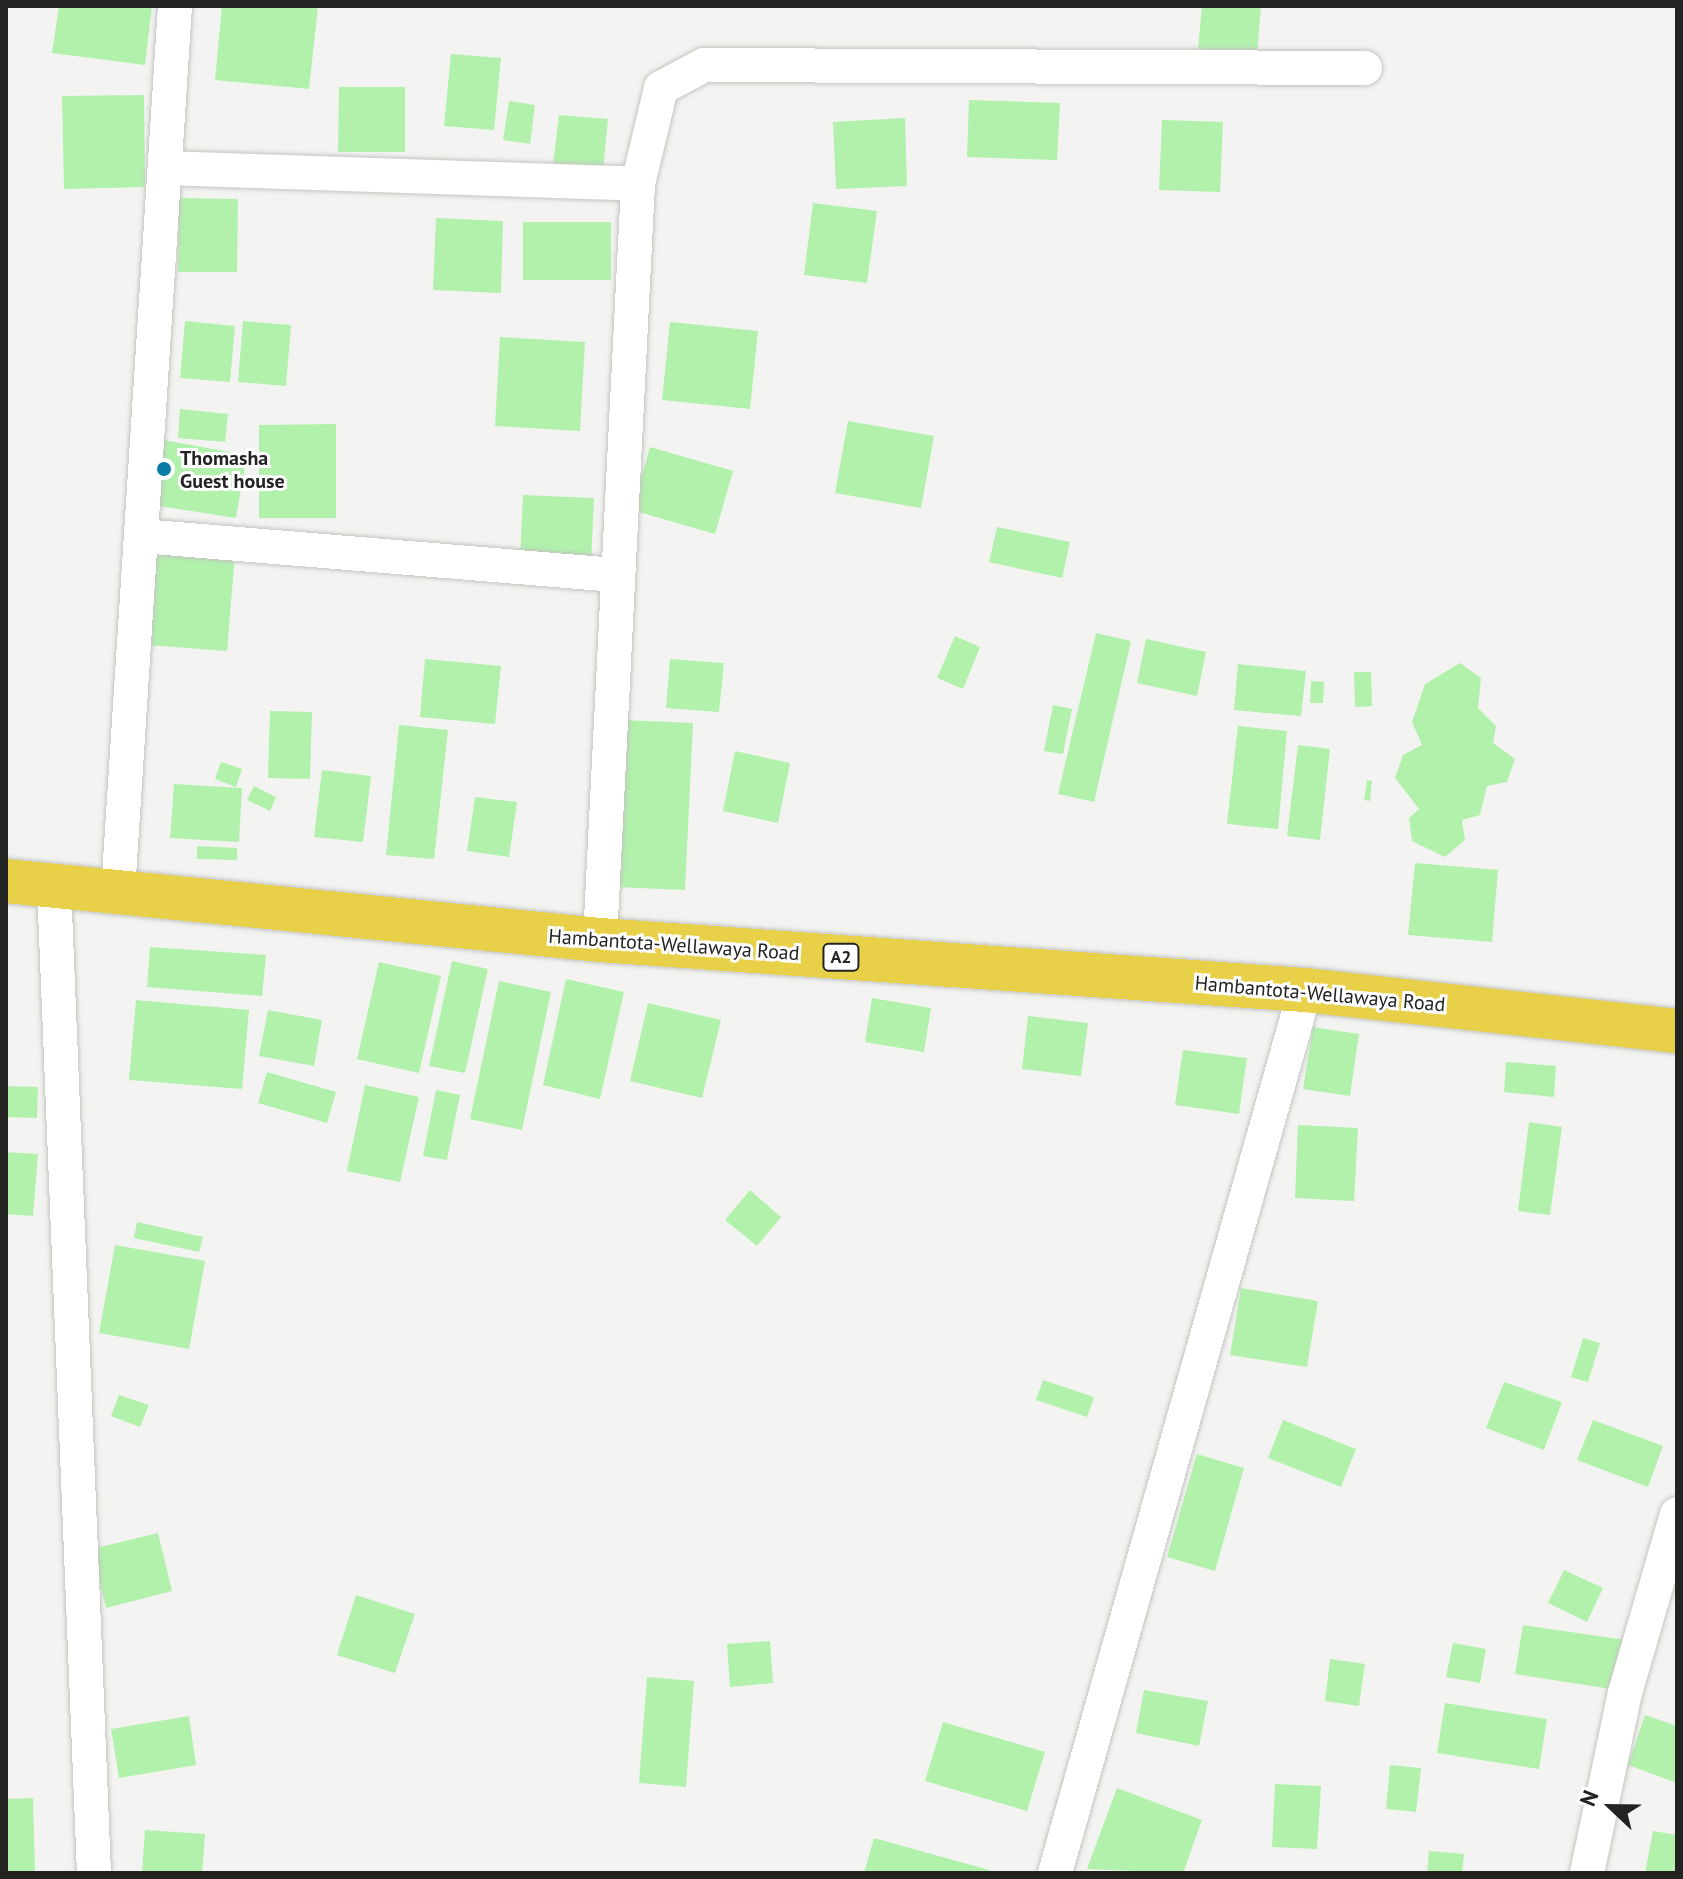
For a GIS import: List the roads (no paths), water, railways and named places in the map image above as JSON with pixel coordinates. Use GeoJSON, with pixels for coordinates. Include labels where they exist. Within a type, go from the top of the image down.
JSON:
{"type":"FeatureCollection","features":[{"type":"Feature","properties":{"kind":"highway","name":"Hambantota-Wellawaya Road"},"geometry":{"type":"LineString","coordinates":[[6,881],[600,940],[1305,990],[1677,1031]]}},
{"type":"Feature","properties":{"kind":"street"},"geometry":{"type":"LineString","coordinates":[[118,892],[175,6]]}},
{"type":"Feature","properties":{"kind":"street"},"geometry":{"type":"LineString","coordinates":[[600,940],[638,184],[661,88],[704,65],[1365,68]]}},
{"type":"Feature","properties":{"kind":"street"},"geometry":{"type":"LineString","coordinates":[[165,168],[638,184]]}},
{"type":"Feature","properties":{"kind":"street"},"geometry":{"type":"LineString","coordinates":[[141,536],[618,575]]}},
{"type":"Feature","properties":{"kind":"street"},"geometry":{"type":"LineString","coordinates":[[54,886],[94,1873]]}},
{"type":"Feature","properties":{"kind":"street"},"geometry":{"type":"LineString","coordinates":[[1055,1873],[1305,990]]}},
{"type":"Feature","properties":{"kind":"street"},"geometry":{"type":"LineString","coordinates":[[1587,1873],[1625,1693],[1677,1514]]}},
{"type":"Feature","properties":{"kind":"place","name":"Thomasha Guest house"},"geometry":{"type":"Point","coordinates":[164,469]}}]}
